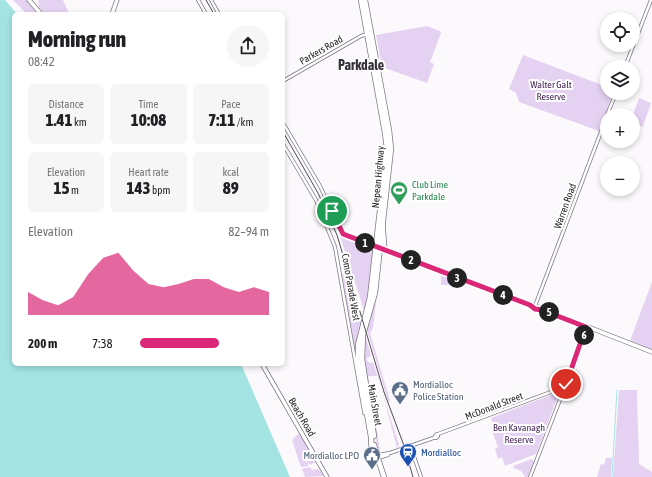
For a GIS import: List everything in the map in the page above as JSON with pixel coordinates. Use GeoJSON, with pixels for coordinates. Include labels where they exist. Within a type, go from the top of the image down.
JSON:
{"type":"FeatureCollection","features":[{"type":"Feature","properties":{"kind":"highway","name":"Nepean Highway"},"geometry":{"type":"LineString","coordinates":[[359,354],[360,334],[382,249],[380,234],[383,186],[389,174],[391,153],[390,134],[361,0]]}},
{"type":"Feature","properties":{"kind":"highway","name":"Nepean Highway"},"geometry":{"type":"LineString","coordinates":[[365,0],[386,137],[386,181],[383,224],[380,234]]}},
{"type":"Feature","properties":{"kind":"highway","name":"Nepean Highway"},"geometry":{"type":"LineString","coordinates":[[359,354],[375,293],[379,255],[382,249]]}},
{"type":"Feature","properties":{"kind":"highway","name":"Main Street"},"geometry":{"type":"LineString","coordinates":[[359,354],[366,411],[372,438],[372,459],[381,470]]}},
{"type":"Feature","properties":{"kind":"highway","name":"Main Street"},"geometry":{"type":"LineString","coordinates":[[366,411],[375,451],[379,457],[381,470],[384,477]]}},
{"type":"Feature","properties":{"kind":"highway"},"geometry":{"type":"LineString","coordinates":[[372,459],[374,455],[379,457]]}},
{"type":"Feature","properties":{"kind":"main road"},"geometry":{"type":"LineString","coordinates":[[113,12],[117,0]]}},
{"type":"Feature","properties":{"kind":"main road"},"geometry":{"type":"LineString","coordinates":[[31,1],[39,12]]}},
{"type":"Feature","properties":{"kind":"main road"},"geometry":{"type":"LineString","coordinates":[[383,224],[382,249],[652,352]]}},
{"type":"Feature","properties":{"kind":"main road","name":"Beach Road"},"geometry":{"type":"LineString","coordinates":[[263,366],[327,477]]}},
{"type":"Feature","properties":{"kind":"street"},"geometry":{"type":"LineString","coordinates":[[198,0],[205,12]]}},
{"type":"Feature","properties":{"kind":"street"},"geometry":{"type":"LineString","coordinates":[[211,0],[219,12]]}},
{"type":"Feature","properties":{"kind":"street"},"geometry":{"type":"LineString","coordinates":[[628,60],[651,0]]}},
{"type":"Feature","properties":{"kind":"street","name":"Parkers Road"},"geometry":{"type":"LineString","coordinates":[[285,80],[361,36],[369,34]]}},
{"type":"Feature","properties":{"kind":"street"},"geometry":{"type":"LineString","coordinates":[[285,126],[320,186],[341,232],[382,249]]}},
{"type":"Feature","properties":{"kind":"street","name":"Warren Road"},"geometry":{"type":"LineString","coordinates":[[536,307],[600,135]]}},
{"type":"Feature","properties":{"kind":"street","name":"Como Parade West"},"geometry":{"type":"LineString","coordinates":[[285,147],[316,200],[334,243],[339,264],[353,349]]}},
{"type":"Feature","properties":{"kind":"street"},"geometry":{"type":"LineString","coordinates":[[530,477],[560,398],[560,391],[565,386],[587,327]]}},
{"type":"Feature","properties":{"kind":"street","name":"Main Street"},"geometry":{"type":"LineString","coordinates":[[353,349],[366,411]]}},
{"type":"Feature","properties":{"kind":"street","name":"McDonald Street"},"geometry":{"type":"LineString","coordinates":[[379,457],[550,393],[560,391]]}},
{"type":"Feature","properties":{"kind":"street"},"geometry":{"type":"LineString","coordinates":[[409,446],[421,477]]}},
{"type":"Feature","properties":{"kind":"green space"},"geometry":{"type":"Polygon","coordinates":[[[13,0],[26,0],[35,12],[25,12],[13,0]]]}},
{"type":"Feature","properties":{"kind":"green space"},"geometry":{"type":"Polygon","coordinates":[[[38,0],[63,0],[68,12],[43,12],[39,7],[38,0]]]}},
{"type":"Feature","properties":{"kind":"green space"},"geometry":{"type":"Polygon","coordinates":[[[427,26],[440,31],[441,33],[430,62],[434,64],[427,83],[382,67],[376,35],[427,26]]]}},
{"type":"Feature","properties":{"kind":"green space","name":"Walter Galt Reserve"},"geometry":{"type":"Polygon","coordinates":[[[523,55],[600,84],[600,100],[610,100],[607,108],[600,108],[599,131],[519,102],[516,93],[509,89],[523,55]]]}},
{"type":"Feature","properties":{"kind":"green space"},"geometry":{"type":"Polygon","coordinates":[[[640,98],[651,103],[643,126],[640,126],[640,108],[635,108],[640,98]]]}},
{"type":"Feature","properties":{"kind":"green space"},"geometry":{"type":"Polygon","coordinates":[[[340,236],[373,249],[370,284],[364,310],[340,236]]]}},
{"type":"Feature","properties":{"kind":"green space"},"geometry":{"type":"Polygon","coordinates":[[[348,273],[361,321],[357,336],[356,358],[342,274],[348,273]]]}},
{"type":"Feature","properties":{"kind":"green space"},"geometry":{"type":"Polygon","coordinates":[[[441,275],[459,281],[459,285],[441,285],[441,275]]]}},
{"type":"Feature","properties":{"kind":"green space"},"geometry":{"type":"Polygon","coordinates":[[[652,282],[652,349],[631,341],[631,338],[652,282]]]}},
{"type":"Feature","properties":{"kind":"green space"},"geometry":{"type":"Polygon","coordinates":[[[377,292],[373,328],[370,333],[390,401],[388,401],[367,330],[377,292]]]}},
{"type":"Feature","properties":{"kind":"green space"},"geometry":{"type":"Polygon","coordinates":[[[365,334],[371,356],[367,358],[367,361],[370,363],[373,362],[377,376],[368,376],[380,450],[379,454],[376,449],[374,419],[364,363],[365,334]]]}},
{"type":"Feature","properties":{"kind":"green space"},"geometry":{"type":"Polygon","coordinates":[[[381,389],[399,445],[397,448],[381,389]]]}},
{"type":"Feature","properties":{"kind":"green space"},"geometry":{"type":"Polygon","coordinates":[[[619,390],[637,390],[639,464],[652,472],[652,477],[613,477],[619,390]]]}},
{"type":"Feature","properties":{"kind":"green space","name":"Ben Kavanagh Reserve"},"geometry":{"type":"Polygon","coordinates":[[[556,393],[558,396],[536,454],[505,466],[502,457],[498,459],[495,449],[498,447],[492,431],[495,430],[491,418],[556,393]]]}},
{"type":"Feature","properties":{"kind":"green space"},"geometry":{"type":"Polygon","coordinates":[[[299,433],[311,454],[303,453],[306,462],[308,456],[313,457],[315,462],[310,465],[308,463],[308,466],[301,467],[292,440],[299,433]]]}},
{"type":"Feature","properties":{"kind":"green space"},"geometry":{"type":"Polygon","coordinates":[[[606,458],[612,458],[611,477],[597,477],[601,464],[604,465],[606,458]]]}},
{"type":"Feature","properties":{"kind":"green space"},"geometry":{"type":"Polygon","coordinates":[[[531,459],[534,461],[528,477],[525,477],[521,471],[513,466],[531,459]]]}},
{"type":"Feature","properties":{"kind":"green space"},"geometry":{"type":"Polygon","coordinates":[[[310,467],[312,470],[318,469],[324,476],[305,477],[302,469],[310,467]]]}},
{"type":"Feature","properties":{"kind":"water"},"geometry":{"type":"Polygon","coordinates":[[[0,0],[5,0],[15,12],[12,12],[12,366],[242,366],[290,477],[0,477],[0,0]]]}},
{"type":"Feature","properties":{"kind":"waterway"},"geometry":{"type":"LineString","coordinates":[[612,477],[617,390]]}},
{"type":"Feature","properties":{"kind":"railway"},"geometry":{"type":"LineString","coordinates":[[206,0],[213,12]]}},
{"type":"Feature","properties":{"kind":"railway"},"geometry":{"type":"LineString","coordinates":[[285,135],[318,193],[337,235],[384,392],[403,443],[413,477]]}},
{"type":"Feature","properties":{"kind":"place","name":"Club Lime Parkdale"},"geometry":{"type":"Point","coordinates":[399,205]}},
{"type":"Feature","properties":{"kind":"place","name":"Mordialloc Police Station"},"geometry":{"type":"Point","coordinates":[400,405]}},
{"type":"Feature","properties":{"kind":"place","name":"Mordialloc"},"geometry":{"type":"Point","coordinates":[408,467]}},
{"type":"Feature","properties":{"kind":"place","name":"Mordialloc LPO"},"geometry":{"type":"Point","coordinates":[372,470]}},
{"type":"Feature","properties":{"kind":"district","name":"Parkdale"},"geometry":{"type":"Point","coordinates":[361,65]}},
{"type":"Feature","properties":{"kind":"route"},"geometry":{"type":"LineString","coordinates":[[332,211],[343,234],[530,305],[535,309],[542,310],[586,327],[566,384]]}}]}
